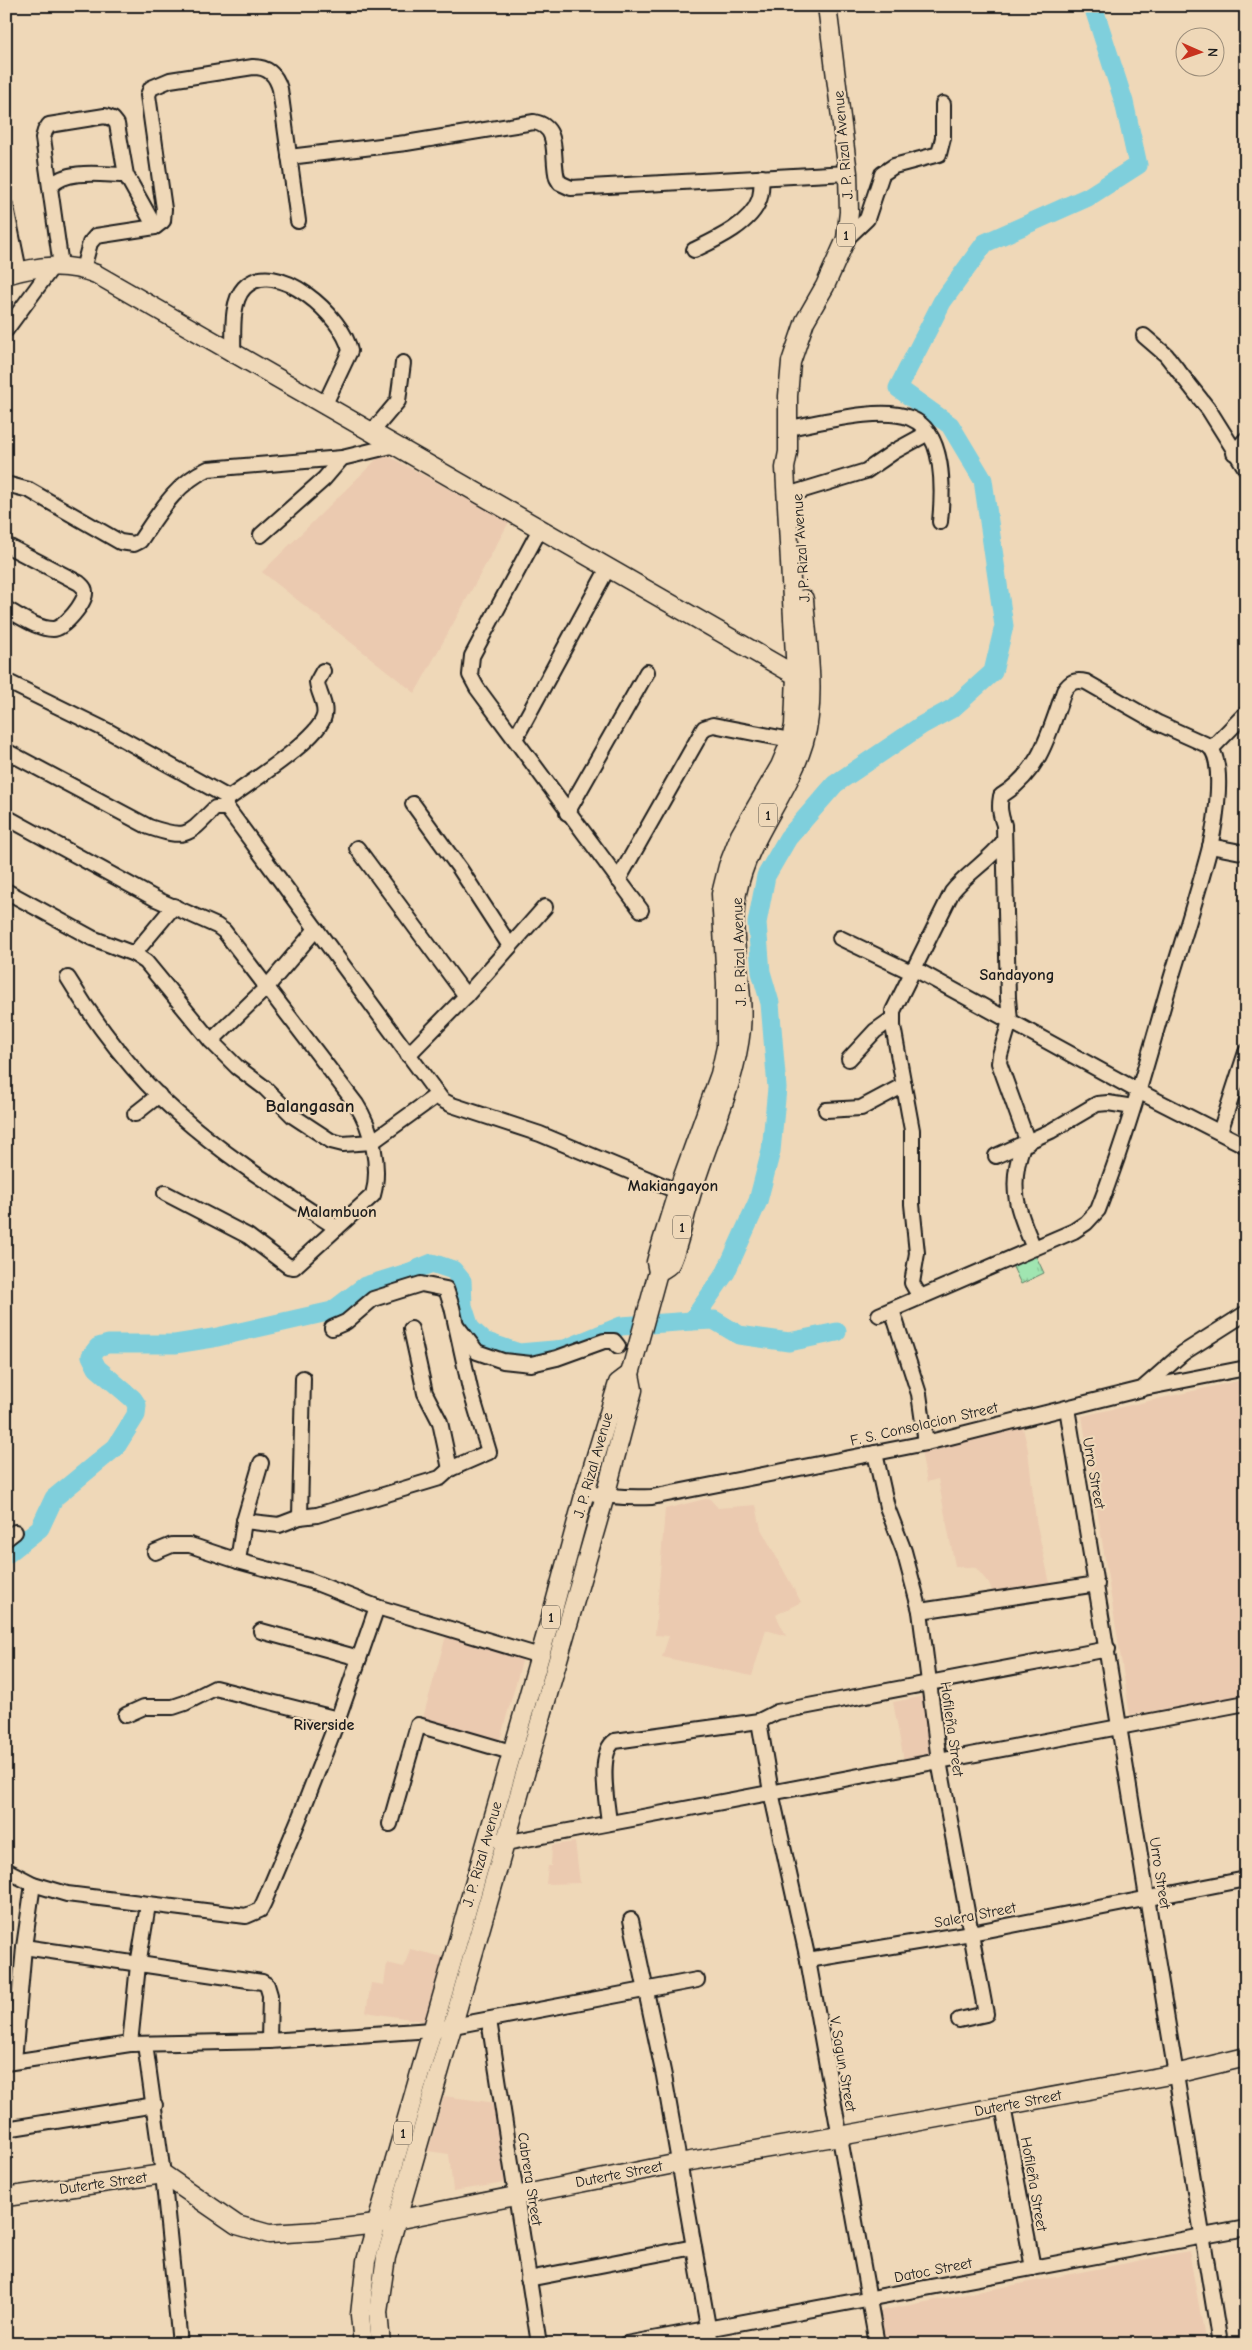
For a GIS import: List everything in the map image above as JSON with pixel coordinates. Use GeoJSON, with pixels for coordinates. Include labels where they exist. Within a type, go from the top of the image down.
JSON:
{"type":"FeatureCollection","features":[{"type":"Feature","properties":{"kind":"main road","name":"J. P. Rizal Avenue"},"geometry":{"type":"LineString","coordinates":[[363,2344],[360,2315],[362,2286],[366,2261],[376,2224],[432,2030],[460,1967],[480,1929],[605,1496],[633,1390],[630,1374],[658,1272],[671,1264],[684,1195],[721,1090],[727,1024],[720,894],[740,835],[780,766],[798,741],[809,709],[803,679],[785,468],[788,452],[788,396],[791,362],[796,343],[805,322],[826,286],[846,239],[849,212],[848,173],[827,6]]}},
{"type":"Feature","properties":{"kind":"main road"},"geometry":{"type":"LineString","coordinates":[[13,273],[57,266],[83,269],[96,274],[233,355],[396,445],[803,679]]}},
{"type":"Feature","properties":{"kind":"main road","name":"J. P. Rizal Avenue"},"geometry":{"type":"LineString","coordinates":[[788,452],[793,462],[797,492],[803,679]]}},
{"type":"Feature","properties":{"kind":"main road","name":"J. P. Rizal Avenue"},"geometry":{"type":"LineString","coordinates":[[381,2344],[378,2312],[386,2257],[452,2027],[460,1967],[463,1924],[585,1492],[618,1383],[630,1374]]}},
{"type":"Feature","properties":{"kind":"main road","name":"Duterte Street"},"geometry":{"type":"LineString","coordinates":[[6,2197],[163,2174],[215,2212],[237,2225],[252,2231],[269,2234],[376,2224],[516,2194],[679,2163],[840,2136],[1175,2074],[1246,2057]]}},
{"type":"Feature","properties":{"kind":"street"},"geometry":{"type":"LineString","coordinates":[[83,269],[90,243],[96,236],[155,227],[163,221],[164,216],[148,104],[148,91],[154,85],[170,80],[253,67],[267,69],[277,78],[298,221]]}},
{"type":"Feature","properties":{"kind":"street"},"geometry":{"type":"LineString","coordinates":[[846,239],[867,219],[882,174],[894,166],[939,154],[943,138],[943,104]]}},
{"type":"Feature","properties":{"kind":"street"},"geometry":{"type":"LineString","coordinates":[[6,330],[57,266],[51,186],[43,138],[45,130],[49,125],[56,122],[105,116],[113,119],[120,130],[126,175],[155,227]]}},
{"type":"Feature","properties":{"kind":"street"},"geometry":{"type":"LineString","coordinates":[[289,157],[406,143],[534,122],[543,124],[552,135],[555,171],[560,183],[565,187],[587,188],[649,185],[762,176],[848,173]]}},
{"type":"Feature","properties":{"kind":"street"},"geometry":{"type":"LineString","coordinates":[[51,186],[61,178],[76,175],[126,175]]}},
{"type":"Feature","properties":{"kind":"street"},"geometry":{"type":"LineString","coordinates":[[694,250],[734,229],[748,216],[759,201],[762,176]]}},
{"type":"Feature","properties":{"kind":"street"},"geometry":{"type":"LineString","coordinates":[[6,207],[13,273]]}},
{"type":"Feature","properties":{"kind":"street"},"geometry":{"type":"LineString","coordinates":[[233,355],[235,315],[239,297],[244,288],[253,281],[275,279],[307,294],[331,316],[346,339],[350,351],[324,406]]}},
{"type":"Feature","properties":{"kind":"street"},"geometry":{"type":"LineString","coordinates":[[1144,336],[1166,355],[1209,410],[1234,453],[1246,469]]}},
{"type":"Feature","properties":{"kind":"street"},"geometry":{"type":"LineString","coordinates":[[372,432],[398,401],[403,364]]}},
{"type":"Feature","properties":{"kind":"street"},"geometry":{"type":"LineString","coordinates":[[788,428],[858,416],[896,415],[910,417],[928,433],[942,469],[940,522]]}},
{"type":"Feature","properties":{"kind":"street"},"geometry":{"type":"LineString","coordinates":[[797,492],[866,470],[928,433]]}},
{"type":"Feature","properties":{"kind":"street"},"geometry":{"type":"LineString","coordinates":[[1234,453],[1246,439]]}},
{"type":"Feature","properties":{"kind":"street"},"geometry":{"type":"LineString","coordinates":[[6,484],[29,490],[120,542],[134,544],[140,541],[183,484],[208,468],[342,458],[396,445]]}},
{"type":"Feature","properties":{"kind":"street"},"geometry":{"type":"LineString","coordinates":[[261,536],[324,479],[342,458]]}},
{"type":"Feature","properties":{"kind":"street"},"geometry":{"type":"LineString","coordinates":[[540,529],[472,656],[470,675],[477,688],[567,813],[640,910]]}},
{"type":"Feature","properties":{"kind":"street"},"geometry":{"type":"LineString","coordinates":[[6,546],[79,583],[84,587],[85,599],[67,622],[58,628],[44,628],[6,609]]}},
{"type":"Feature","properties":{"kind":"street"},"geometry":{"type":"LineString","coordinates":[[515,739],[608,568]]}},
{"type":"Feature","properties":{"kind":"street"},"geometry":{"type":"LineString","coordinates":[[6,751],[149,827],[167,833],[185,834],[197,827],[215,808],[228,803],[272,768],[321,724],[325,713],[317,682],[323,672]]}},
{"type":"Feature","properties":{"kind":"street"},"geometry":{"type":"LineString","coordinates":[[567,813],[647,672]]}},
{"type":"Feature","properties":{"kind":"street"},"geometry":{"type":"LineString","coordinates":[[6,681],[102,728],[228,803],[316,930],[437,1095],[452,1105],[548,1137],[684,1195]]}},
{"type":"Feature","properties":{"kind":"street"},"geometry":{"type":"LineString","coordinates":[[926,1443],[919,1394],[885,1312],[1074,1231],[1086,1223],[1098,1210],[1138,1091],[1210,846],[1218,772],[1217,760],[1212,748],[1158,723],[1086,682],[1074,681],[1064,691],[1034,766],[1017,786],[1002,796],[999,811],[1004,825],[1010,1021],[999,1063],[1026,1144],[1015,1167],[1017,1207],[1034,1248]]}},
{"type":"Feature","properties":{"kind":"street"},"geometry":{"type":"LineString","coordinates":[[1212,748],[1246,713]]}},
{"type":"Feature","properties":{"kind":"street"},"geometry":{"type":"LineString","coordinates":[[618,880],[704,728],[714,726],[798,741]]}},
{"type":"Feature","properties":{"kind":"street"},"geometry":{"type":"LineString","coordinates":[[413,804],[460,868],[510,946]]}},
{"type":"Feature","properties":{"kind":"street"},"geometry":{"type":"LineString","coordinates":[[6,818],[156,899],[217,926],[224,931],[358,1108],[367,1125],[372,1142],[376,1176],[373,1195],[296,1266],[291,1267],[248,1236],[166,1193]]}},
{"type":"Feature","properties":{"kind":"street"},"geometry":{"type":"LineString","coordinates":[[920,1297],[912,1283],[917,1253],[912,1204],[912,1130],[892,1019],[895,1004],[952,892],[959,883],[996,852],[1004,842]]}},
{"type":"Feature","properties":{"kind":"street"},"geometry":{"type":"LineString","coordinates":[[1210,846],[1246,853]]}},
{"type":"Feature","properties":{"kind":"street"},"geometry":{"type":"LineString","coordinates":[[357,848],[466,996]]}},
{"type":"Feature","properties":{"kind":"street"},"geometry":{"type":"LineString","coordinates":[[6,891],[92,938],[134,954],[155,971],[211,1041],[237,1067],[265,1088],[293,1116],[331,1142],[343,1144],[372,1142],[437,1095]]}},
{"type":"Feature","properties":{"kind":"street"},"geometry":{"type":"LineString","coordinates":[[134,954],[174,906]]}},
{"type":"Feature","properties":{"kind":"street"},"geometry":{"type":"LineString","coordinates":[[408,1055],[466,996],[545,906]]}},
{"type":"Feature","properties":{"kind":"street"},"geometry":{"type":"LineString","coordinates":[[211,1041],[267,986],[316,930]]}},
{"type":"Feature","properties":{"kind":"street"},"geometry":{"type":"LineString","coordinates":[[840,938],[912,970],[1138,1091],[1246,1146]]}},
{"type":"Feature","properties":{"kind":"street"},"geometry":{"type":"LineString","coordinates":[[68,978],[97,1024],[159,1095],[196,1129],[253,1172],[337,1228]]}},
{"type":"Feature","properties":{"kind":"street"},"geometry":{"type":"LineString","coordinates":[[849,1059],[875,1031],[892,1019]]}},
{"type":"Feature","properties":{"kind":"street"},"geometry":{"type":"LineString","coordinates":[[1220,1132],[1246,1052]]}},
{"type":"Feature","properties":{"kind":"street"},"geometry":{"type":"LineString","coordinates":[[826,1110],[861,1108],[904,1085]]}},
{"type":"Feature","properties":{"kind":"street"},"geometry":{"type":"LineString","coordinates":[[135,1114],[159,1095]]}},
{"type":"Feature","properties":{"kind":"street"},"geometry":{"type":"LineString","coordinates":[[996,1156],[1026,1144],[1097,1104],[1133,1107]]}},
{"type":"Feature","properties":{"kind":"street"},"geometry":{"type":"LineString","coordinates":[[244,1521],[279,1525],[300,1517],[316,1515],[440,1478],[450,1469],[489,1450],[470,1389],[452,1306],[446,1290],[421,1284],[373,1300],[346,1322],[332,1328]]}},
{"type":"Feature","properties":{"kind":"street","name":"F. S. Consolacion Street"},"geometry":{"type":"LineString","coordinates":[[585,1492],[605,1496],[652,1497],[926,1443],[1142,1388],[1183,1353],[1246,1313]]}},
{"type":"Feature","properties":{"kind":"street"},"geometry":{"type":"LineString","coordinates":[[454,1321],[477,1352],[503,1360],[531,1364],[557,1358],[604,1341],[614,1341],[618,1346]]}},
{"type":"Feature","properties":{"kind":"street"},"geometry":{"type":"LineString","coordinates":[[411,1329],[425,1393],[440,1422],[450,1469]]}},
{"type":"Feature","properties":{"kind":"street"},"geometry":{"type":"LineString","coordinates":[[1142,1388],[1246,1368]]}},
{"type":"Feature","properties":{"kind":"street"},"geometry":{"type":"LineString","coordinates":[[300,1517],[303,1378]]}},
{"type":"Feature","properties":{"kind":"street","name":"Urro Street"},"geometry":{"type":"LineString","coordinates":[[1067,1408],[1220,2344]]}},
{"type":"Feature","properties":{"kind":"street","name":"Hofileña Street"},"geometry":{"type":"LineString","coordinates":[[874,1453],[887,1507],[904,1551],[920,1611],[939,1761],[986,2014],[959,2020]]}},
{"type":"Feature","properties":{"kind":"street"},"geometry":{"type":"LineString","coordinates":[[238,1561],[244,1521],[261,1462]]}},
{"type":"Feature","properties":{"kind":"street"},"geometry":{"type":"LineString","coordinates":[[155,1552],[172,1546],[190,1545],[238,1561],[312,1581],[377,1607],[540,1656]]}},
{"type":"Feature","properties":{"kind":"street"},"geometry":{"type":"LineString","coordinates":[[920,1611],[1097,1584]]}},
{"type":"Feature","properties":{"kind":"street"},"geometry":{"type":"LineString","coordinates":[[6,1870],[33,1884],[67,1894],[148,1906],[246,1916],[254,1914],[264,1902],[299,1819],[338,1719],[377,1607]]}},
{"type":"Feature","properties":{"kind":"street"},"geometry":{"type":"LineString","coordinates":[[261,1631],[360,1658]]}},
{"type":"Feature","properties":{"kind":"street"},"geometry":{"type":"LineString","coordinates":[[609,1822],[605,1756],[610,1744],[615,1740],[759,1722],[776,1712],[1108,1650]]}},
{"type":"Feature","properties":{"kind":"street"},"geometry":{"type":"LineString","coordinates":[[126,1715],[144,1707],[173,1707],[185,1704],[212,1689],[218,1688],[338,1719]]}},
{"type":"Feature","properties":{"kind":"street"},"geometry":{"type":"LineString","coordinates":[[487,1838],[505,1842],[1246,1703]]}},
{"type":"Feature","properties":{"kind":"street","name":"V. Sagun Street"},"geometry":{"type":"LineString","coordinates":[[759,1722],[771,1792],[808,1960],[877,2344]]}},
{"type":"Feature","properties":{"kind":"street"},"geometry":{"type":"LineString","coordinates":[[390,1824],[418,1725],[511,1752]]}},
{"type":"Feature","properties":{"kind":"street","name":"Salera Street"},"geometry":{"type":"LineString","coordinates":[[808,1960],[971,1933],[1246,1879]]}},
{"type":"Feature","properties":{"kind":"street"},"geometry":{"type":"LineString","coordinates":[[33,1884],[10,2062],[130,2044],[269,2041],[432,2030],[697,1980]]}},
{"type":"Feature","properties":{"kind":"street"},"geometry":{"type":"LineString","coordinates":[[130,2044],[138,1965],[148,1906]]}},
{"type":"Feature","properties":{"kind":"street"},"geometry":{"type":"LineString","coordinates":[[632,1920],[679,2163],[711,2344]]}},
{"type":"Feature","properties":{"kind":"street"},"geometry":{"type":"LineString","coordinates":[[24,1947],[262,1982],[267,1985],[270,1996],[269,2041]]}},
{"type":"Feature","properties":{"kind":"street","name":"Cabrera Street"},"geometry":{"type":"LineString","coordinates":[[489,2020],[539,2344]]}},
{"type":"Feature","properties":{"kind":"street"},"geometry":{"type":"LineString","coordinates":[[145,2044],[155,2105],[180,2344]]}},
{"type":"Feature","properties":{"kind":"street"},"geometry":{"type":"LineString","coordinates":[[6,2129],[155,2105]]}},
{"type":"Feature","properties":{"kind":"street","name":"Hofileña Street"},"geometry":{"type":"LineString","coordinates":[[1003,2106],[1033,2268]]}},
{"type":"Feature","properties":{"kind":"street","name":"Datoc Street"},"geometry":{"type":"LineString","coordinates":[[626,2344],[1246,2228]]}},
{"type":"Feature","properties":{"kind":"street"},"geometry":{"type":"LineString","coordinates":[[528,2279],[694,2247]]}},
{"type":"Feature","properties":{"kind":"shaded area"},"geometry":{"type":"Polygon","coordinates":[[[383,453],[509,522],[415,693],[262,572],[383,453]]]}},
{"type":"Feature","properties":{"kind":"shaded area"},"geometry":{"type":"Polygon","coordinates":[[[1246,1379],[1246,1695],[1130,1715],[1082,1416],[1246,1379]]]}},
{"type":"Feature","properties":{"kind":"shaded area"},"geometry":{"type":"Polygon","coordinates":[[[1023,1428],[1028,1450],[1036,1521],[1051,1588],[994,1599],[990,1585],[976,1568],[955,1566],[938,1479],[927,1482],[921,1451],[1023,1428]]]}},
{"type":"Feature","properties":{"kind":"shaded area"},"geometry":{"type":"Polygon","coordinates":[[[709,1498],[718,1508],[756,1505],[761,1529],[801,1602],[776,1615],[786,1636],[766,1630],[752,1676],[662,1657],[669,1636],[655,1635],[665,1509],[709,1498]]]}},
{"type":"Feature","properties":{"kind":"shaded area"},"geometry":{"type":"Polygon","coordinates":[[[446,1636],[523,1658],[499,1743],[422,1721],[446,1636]]]}},
{"type":"Feature","properties":{"kind":"shaded area"},"geometry":{"type":"Polygon","coordinates":[[[925,1696],[934,1755],[904,1761],[893,1702],[925,1696]]]}},
{"type":"Feature","properties":{"kind":"shaded area"},"geometry":{"type":"Polygon","coordinates":[[[575,1842],[580,1883],[546,1884],[548,1866],[551,1866],[552,1845],[575,1842]]]}},
{"type":"Feature","properties":{"kind":"shaded area"},"geometry":{"type":"Polygon","coordinates":[[[410,1949],[447,1958],[429,2022],[366,2012],[371,1983],[384,1985],[387,1963],[404,1967],[410,1949]]]}},
{"type":"Feature","properties":{"kind":"shaded area"},"geometry":{"type":"Polygon","coordinates":[[[444,2096],[496,2103],[505,2183],[453,2191],[449,2154],[428,2151],[444,2096]]]}},
{"type":"Feature","properties":{"kind":"shaded area"},"geometry":{"type":"Polygon","coordinates":[[[1189,2251],[1206,2344],[884,2344],[879,2311],[1189,2251]]]}},
{"type":"Feature","properties":{"kind":"green space"},"geometry":{"type":"Polygon","coordinates":[[[1034,1252],[1044,1273],[1021,1284],[1011,1263],[1034,1252]]]}},
{"type":"Feature","properties":{"kind":"waterway"},"geometry":{"type":"LineString","coordinates":[[692,1321],[726,1272],[758,1201],[771,1151],[777,1088],[770,1003],[761,972],[757,923],[766,876],[788,838],[835,784],[922,725],[953,708],[993,672],[1004,626],[983,480],[950,425],[898,388],[942,302],[985,243],[1088,197],[1138,165],[1124,102],[1093,6]]}},
{"type":"Feature","properties":{"kind":"waterway"},"geometry":{"type":"LineString","coordinates":[[6,1555],[40,1528],[54,1498],[116,1447],[136,1415],[137,1405],[133,1399],[97,1368],[91,1356],[98,1347],[108,1344],[175,1344],[213,1338],[332,1311],[365,1286],[432,1263],[453,1270],[462,1281],[463,1306],[470,1328],[484,1341],[519,1353],[565,1349],[621,1326],[692,1321],[714,1320],[739,1335],[789,1342],[837,1332]]}},
{"type":"Feature","properties":{"kind":"district","name":"Sandayong"},"geometry":{"type":"Point","coordinates":[1017,975]}},
{"type":"Feature","properties":{"kind":"district","name":"Balangasan"},"geometry":{"type":"Point","coordinates":[310,1106]}},
{"type":"Feature","properties":{"kind":"district","name":"Makiangayon"},"geometry":{"type":"Point","coordinates":[673,1186]}},
{"type":"Feature","properties":{"kind":"district","name":"Malambuon"},"geometry":{"type":"Point","coordinates":[337,1212]}},
{"type":"Feature","properties":{"kind":"district","name":"Riverside"},"geometry":{"type":"Point","coordinates":[324,1725]}}]}
